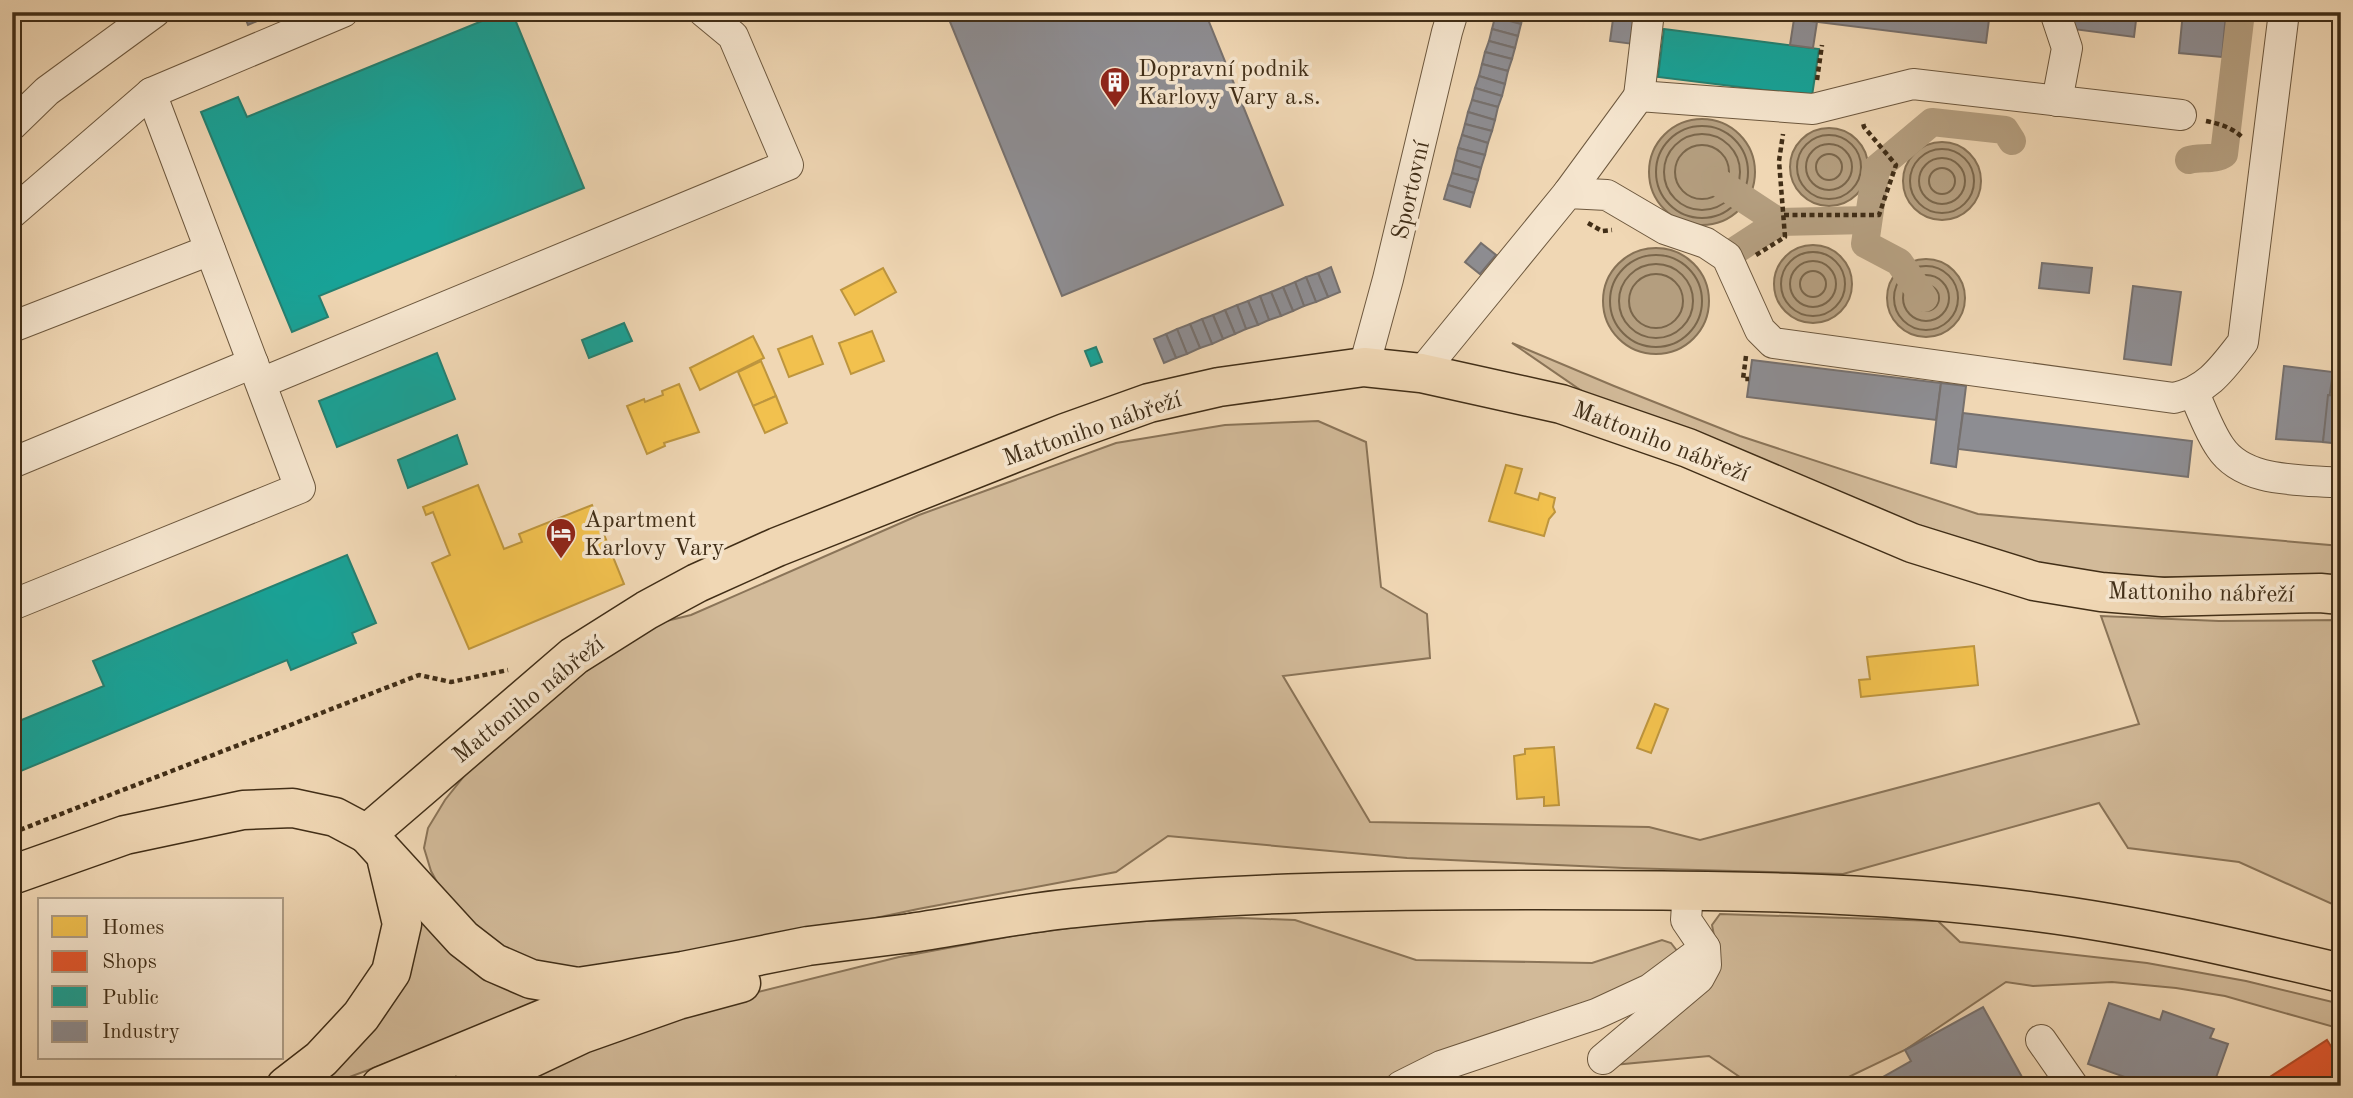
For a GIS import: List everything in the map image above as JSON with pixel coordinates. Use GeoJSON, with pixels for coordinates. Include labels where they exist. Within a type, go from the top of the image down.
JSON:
{"type":"FeatureCollection","features":[{"type":"Feature","properties":{"kind":"main road","name":"Mattoniho nábřeží"},"geometry":{"type":"LineString","coordinates":[[376,845],[574,656],[647,610],[697,583],[777,547],[1065,433],[1149,403],[1219,387],[1364,367],[1422,373],[1561,404],[1688,448],[1912,543],[2034,581],[2101,592],[2163,597],[2320,593],[2341,595]]}},
{"type":"Feature","properties":{"kind":"main road"},"geometry":{"type":"LineString","coordinates":[[12,875],[125,835],[243,810],[304,810],[335,817],[376,845],[463,939],[494,963],[531,979],[578,987],[683,971],[808,946],[1073,908],[1249,894],[1688,890],[1791,892],[1928,901],[2036,912],[2174,934],[2325,969],[2341,987]]}},
{"type":"Feature","properties":{"kind":"main road"},"geometry":{"type":"LineString","coordinates":[[286,1086],[321,1059],[353,1024],[391,972],[402,924],[376,845]]}},
{"type":"Feature","properties":{"kind":"main road"},"geometry":{"type":"LineString","coordinates":[[471,1086],[582,1034],[678,1000],[813,964],[911,933]]}},
{"type":"Feature","properties":{"kind":"main road"},"geometry":{"type":"LineString","coordinates":[[381,1086],[589,1000],[683,971]]}},
{"type":"Feature","properties":{"kind":"street"},"geometry":{"type":"LineString","coordinates":[[12,125],[47,91],[155,12]]}},
{"type":"Feature","properties":{"kind":"street"},"geometry":{"type":"LineString","coordinates":[[12,213],[151,93],[343,12]]}},
{"type":"Feature","properties":{"kind":"street"},"geometry":{"type":"LineString","coordinates":[[12,463],[257,373],[788,165],[733,36],[704,12]]}},
{"type":"Feature","properties":{"kind":"street","name":"Sportovní"},"geometry":{"type":"LineString","coordinates":[[1364,367],[1453,12]]}},
{"type":"Feature","properties":{"kind":"street"},"geometry":{"type":"LineString","coordinates":[[1422,373],[1568,193],[1639,96],[1650,12]]}},
{"type":"Feature","properties":{"kind":"street"},"geometry":{"type":"LineString","coordinates":[[2055,12],[2067,48],[2057,101]]}},
{"type":"Feature","properties":{"kind":"street"},"geometry":{"type":"LineString","coordinates":[[1568,193],[1607,195],[1665,229],[1706,243],[1727,257],[1737,274],[1760,330],[1773,343],[2174,398],[2194,393],[2221,370],[2243,342],[2284,12]]}},
{"type":"Feature","properties":{"kind":"street"},"geometry":{"type":"LineString","coordinates":[[1639,96],[1813,109],[1913,83],[2181,116]]}},
{"type":"Feature","properties":{"kind":"street"},"geometry":{"type":"LineString","coordinates":[[12,605],[300,488],[151,93]]}},
{"type":"Feature","properties":{"kind":"street"},"geometry":{"type":"LineString","coordinates":[[12,327],[210,250]]}},
{"type":"Feature","properties":{"kind":"street"},"geometry":{"type":"LineString","coordinates":[[2194,393],[2221,449],[2239,466],[2259,475],[2341,483]]}},
{"type":"Feature","properties":{"kind":"street"},"geometry":{"type":"LineString","coordinates":[[1603,1059],[1699,978],[1706,965],[1705,948],[1686,920],[1688,890]]}},
{"type":"Feature","properties":{"kind":"street"},"geometry":{"type":"LineString","coordinates":[[1401,1086],[1441,1066],[1596,1014],[1650,989],[1705,948]]}},
{"type":"Feature","properties":{"kind":"street"},"geometry":{"type":"LineString","coordinates":[[2041,1040],[2073,1086]]}},
{"type":"Feature","properties":{"kind":"path"},"geometry":{"type":"LineString","coordinates":[[1737,274],[1749,269],[1746,261],[1786,237],[1779,161],[1781,143],[1790,117],[1815,96],[1822,45]]}},
{"type":"Feature","properties":{"kind":"path"},"geometry":{"type":"LineString","coordinates":[[1784,215],[1879,215],[1896,165],[1864,127],[1857,98]]}},
{"type":"Feature","properties":{"kind":"path"},"geometry":{"type":"LineString","coordinates":[[2181,116],[2221,124],[2235,131],[2266,161]]}},
{"type":"Feature","properties":{"kind":"path"},"geometry":{"type":"LineString","coordinates":[[1585,222],[1602,231],[1623,229]]}},
{"type":"Feature","properties":{"kind":"path"},"geometry":{"type":"LineString","coordinates":[[1744,346],[1744,379],[1749,379]]}},
{"type":"Feature","properties":{"kind":"path"},"geometry":{"type":"LineString","coordinates":[[12,833],[419,675],[452,682],[520,668]]}},
{"type":"Feature","properties":{"kind":"shaded area"},"geometry":{"type":"Polygon","coordinates":[[[1512,343],[1740,436],[1978,514],[2341,546],[2341,577],[2098,578],[1985,552],[1598,402],[1512,343]]]}},
{"type":"Feature","properties":{"kind":"shaded area"},"geometry":{"type":"Polygon","coordinates":[[[1318,421],[1366,442],[1381,587],[1427,614],[1430,658],[1283,676],[1370,822],[1649,827],[1700,840],[2139,724],[2101,616],[2219,621],[2341,620],[2341,908],[2239,862],[2128,848],[2099,803],[1843,874],[1407,858],[1168,836],[1116,872],[918,909],[640,968],[556,970],[499,949],[446,899],[431,871],[424,848],[428,828],[445,800],[469,770],[523,715],[654,624],[691,615],[919,515],[1116,443],[1225,425],[1318,421]]]}},
{"type":"Feature","properties":{"kind":"shaded area"},"geometry":{"type":"Polygon","coordinates":[[[416,913],[547,1002],[326,1086],[310,1086],[416,913]]]}},
{"type":"Feature","properties":{"kind":"shaded area"},"geometry":{"type":"Polygon","coordinates":[[[1720,914],[1938,921],[1960,942],[2147,963],[2246,981],[2341,1004],[2341,1029],[2225,996],[2176,988],[2112,982],[2033,986],[2006,982],[1905,1050],[1830,1086],[1753,1086],[1709,1056],[1613,1065],[1715,941],[1712,925],[1720,914]]]}},
{"type":"Feature","properties":{"kind":"shaded area"},"geometry":{"type":"Polygon","coordinates":[[[1241,918],[1295,920],[1416,960],[1592,963],[1662,940],[1671,943],[1681,956],[1630,994],[1440,1058],[1383,1086],[511,1086],[561,1060],[734,998],[899,957],[1024,934],[1116,922],[1241,918]]]}},
{"type":"Feature","properties":{"kind":"water"},"geometry":{"type":"Polygon","coordinates":[[[1702,119],[1722,123],[1740,134],[1751,152],[1755,172],[1751,192],[1740,210],[1722,221],[1702,225],[1682,221],[1664,210],[1653,192],[1649,172],[1653,152],[1664,134],[1682,123],[1702,119]]]}},
{"type":"Feature","properties":{"kind":"water"},"geometry":{"type":"Polygon","coordinates":[[[1829,128],[1844,131],[1857,139],[1865,152],[1868,167],[1865,182],[1857,195],[1844,203],[1829,206],[1814,203],[1801,195],[1793,182],[1790,167],[1793,152],[1801,139],[1814,131],[1829,128]]]}},
{"type":"Feature","properties":{"kind":"water"},"geometry":{"type":"Polygon","coordinates":[[[1942,142],[1957,145],[1970,153],[1978,166],[1981,181],[1978,196],[1970,209],[1957,217],[1942,220],[1927,217],[1914,209],[1906,196],[1903,181],[1906,166],[1914,153],[1927,145],[1942,142]]]}},
{"type":"Feature","properties":{"kind":"water"},"geometry":{"type":"Polygon","coordinates":[[[1813,245],[1828,248],[1841,256],[1849,269],[1852,284],[1849,299],[1841,312],[1828,320],[1813,323],[1798,320],[1785,312],[1777,299],[1774,284],[1777,269],[1785,256],[1798,248],[1813,245]]]}},
{"type":"Feature","properties":{"kind":"water"},"geometry":{"type":"Polygon","coordinates":[[[1656,248],[1676,252],[1694,263],[1705,281],[1709,301],[1705,321],[1694,339],[1676,350],[1656,354],[1636,350],[1618,339],[1607,321],[1603,301],[1607,281],[1618,263],[1636,252],[1656,248]]]}},
{"type":"Feature","properties":{"kind":"water"},"geometry":{"type":"Polygon","coordinates":[[[1926,259],[1941,262],[1954,270],[1962,283],[1965,298],[1962,313],[1954,326],[1941,334],[1926,337],[1911,334],[1898,326],[1890,313],[1887,298],[1890,283],[1898,270],[1911,262],[1926,259]]]}},
{"type":"Feature","properties":{"kind":"building: Homes"},"geometry":{"type":"Polygon","coordinates":[[[883,268],[896,292],[855,315],[841,290],[883,268]]]}},
{"type":"Feature","properties":{"kind":"building: Homes"},"geometry":{"type":"Polygon","coordinates":[[[872,331],[884,361],[851,374],[839,343],[872,331]]]}},
{"type":"Feature","properties":{"kind":"building: Homes"},"geometry":{"type":"Polygon","coordinates":[[[753,336],[764,358],[700,390],[690,368],[753,336]]]}},
{"type":"Feature","properties":{"kind":"building: Homes"},"geometry":{"type":"Polygon","coordinates":[[[812,336],[823,364],[789,377],[778,349],[812,336]]]}},
{"type":"Feature","properties":{"kind":"building: Homes"},"geometry":{"type":"Polygon","coordinates":[[[761,361],[776,396],[753,406],[738,372],[761,361]]]}},
{"type":"Feature","properties":{"kind":"building: Homes"},"geometry":{"type":"Polygon","coordinates":[[[679,384],[699,432],[664,443],[665,446],[647,454],[627,406],[663,395],[662,391],[679,384]]]}},
{"type":"Feature","properties":{"kind":"building: Homes"},"geometry":{"type":"Polygon","coordinates":[[[776,396],[787,423],[765,433],[753,406],[776,396]]]}},
{"type":"Feature","properties":{"kind":"building: Homes"},"geometry":{"type":"Polygon","coordinates":[[[1506,465],[1522,469],[1515,493],[1538,500],[1540,493],[1555,498],[1555,512],[1549,519],[1544,536],[1489,521],[1506,465]]]}},
{"type":"Feature","properties":{"kind":"building: Homes","name":"Apartment Karlovy Vary"},"geometry":{"type":"Polygon","coordinates":[[[478,485],[504,549],[522,542],[519,534],[592,505],[624,584],[469,649],[432,563],[450,555],[433,512],[426,515],[423,507],[478,485]]]}},
{"type":"Feature","properties":{"kind":"building: Homes"},"geometry":{"type":"Polygon","coordinates":[[[1974,646],[1978,685],[1861,697],[1859,680],[1870,679],[1867,657],[1974,646]]]}},
{"type":"Feature","properties":{"kind":"building: Homes"},"geometry":{"type":"Polygon","coordinates":[[[1655,704],[1668,709],[1651,753],[1637,748],[1655,704]]]}},
{"type":"Feature","properties":{"kind":"building: Homes"},"geometry":{"type":"Polygon","coordinates":[[[1554,747],[1559,805],[1544,806],[1544,797],[1517,799],[1514,756],[1525,754],[1525,749],[1554,747]]]}},
{"type":"Feature","properties":{"kind":"building: Shops"},"geometry":{"type":"Polygon","coordinates":[[[2327,1040],[2341,1062],[2341,1086],[2256,1086],[2327,1040]]]}},
{"type":"Feature","properties":{"kind":"building: Public"},"geometry":{"type":"Polygon","coordinates":[[[504,12],[512,12],[584,188],[319,296],[328,317],[292,332],[201,112],[238,97],[247,117],[504,12]]]}},
{"type":"Feature","properties":{"kind":"building: Public"},"geometry":{"type":"Polygon","coordinates":[[[1664,29],[1819,49],[1812,96],[1658,77],[1664,29]]]}},
{"type":"Feature","properties":{"kind":"building: Public"},"geometry":{"type":"Polygon","coordinates":[[[624,323],[632,341],[589,358],[582,340],[624,323]]]}},
{"type":"Feature","properties":{"kind":"building: Public"},"geometry":{"type":"Polygon","coordinates":[[[1096,347],[1102,362],[1091,366],[1085,351],[1096,347]]]}},
{"type":"Feature","properties":{"kind":"building: Public"},"geometry":{"type":"Polygon","coordinates":[[[437,353],[455,399],[337,447],[319,401],[437,353]]]}},
{"type":"Feature","properties":{"kind":"building: Public"},"geometry":{"type":"Polygon","coordinates":[[[457,435],[467,464],[408,488],[398,460],[457,435]]]}},
{"type":"Feature","properties":{"kind":"building: Public"},"geometry":{"type":"Polygon","coordinates":[[[347,555],[376,623],[352,633],[356,643],[291,670],[287,660],[16,773],[12,763],[12,724],[104,686],[93,661],[347,555]]]}},
{"type":"Feature","properties":{"kind":"building: Industry"},"geometry":{"type":"Polygon","coordinates":[[[243,12],[272,12],[273,14],[248,25],[243,12]]]}},
{"type":"Feature","properties":{"kind":"building: Industry","name":"Dopravní podnik Karlovy Vary a.s."},"geometry":{"type":"Polygon","coordinates":[[[946,12],[1205,12],[1283,205],[1062,296],[946,12]]]}},
{"type":"Feature","properties":{"kind":"building: Industry"},"geometry":{"type":"Polygon","coordinates":[[[1497,12],[1524,12],[1521,24],[1495,17],[1497,12]]]}},
{"type":"Feature","properties":{"kind":"building: Industry"},"geometry":{"type":"Polygon","coordinates":[[[1614,12],[1637,12],[1633,44],[1610,41],[1614,12]]]}},
{"type":"Feature","properties":{"kind":"building: Industry"},"geometry":{"type":"Polygon","coordinates":[[[1754,12],[1990,12],[1986,43],[1754,12]]]}},
{"type":"Feature","properties":{"kind":"building: Industry"},"geometry":{"type":"Polygon","coordinates":[[[2075,12],[2137,12],[2134,37],[2073,29],[2075,12]]]}},
{"type":"Feature","properties":{"kind":"building: Industry"},"geometry":{"type":"Polygon","coordinates":[[[2183,12],[2226,14],[2222,57],[2179,53],[2183,12]]]}},
{"type":"Feature","properties":{"kind":"building: Industry"},"geometry":{"type":"Polygon","coordinates":[[[1495,17],[1521,24],[1518,36],[1492,29],[1495,17]]]}},
{"type":"Feature","properties":{"kind":"building: Industry"},"geometry":{"type":"Polygon","coordinates":[[[1794,19],[1817,22],[1813,48],[1790,45],[1794,19]]]}},
{"type":"Feature","properties":{"kind":"building: Industry"},"geometry":{"type":"Polygon","coordinates":[[[1492,29],[1518,36],[1515,48],[1489,41],[1492,29]]]}},
{"type":"Feature","properties":{"kind":"building: Industry"},"geometry":{"type":"Polygon","coordinates":[[[1489,41],[1515,48],[1512,59],[1485,52],[1489,41]]]}},
{"type":"Feature","properties":{"kind":"building: Industry"},"geometry":{"type":"Polygon","coordinates":[[[1485,52],[1512,59],[1508,71],[1482,64],[1485,52]]]}},
{"type":"Feature","properties":{"kind":"building: Industry"},"geometry":{"type":"Polygon","coordinates":[[[1482,64],[1508,71],[1505,84],[1479,76],[1482,64]]]}},
{"type":"Feature","properties":{"kind":"building: Industry"},"geometry":{"type":"Polygon","coordinates":[[[1479,76],[1505,84],[1502,96],[1475,88],[1479,76]]]}},
{"type":"Feature","properties":{"kind":"building: Industry"},"geometry":{"type":"Polygon","coordinates":[[[1475,88],[1502,96],[1498,107],[1472,100],[1475,88]]]}},
{"type":"Feature","properties":{"kind":"building: Industry"},"geometry":{"type":"Polygon","coordinates":[[[1472,100],[1498,107],[1495,120],[1468,112],[1472,100]]]}},
{"type":"Feature","properties":{"kind":"building: Industry"},"geometry":{"type":"Polygon","coordinates":[[[1468,112],[1495,120],[1492,131],[1465,124],[1468,112]]]}},
{"type":"Feature","properties":{"kind":"building: Industry"},"geometry":{"type":"Polygon","coordinates":[[[1465,124],[1492,131],[1488,143],[1462,135],[1465,124]]]}},
{"type":"Feature","properties":{"kind":"building: Industry"},"geometry":{"type":"Polygon","coordinates":[[[1462,135],[1488,143],[1485,155],[1458,148],[1462,135]]]}},
{"type":"Feature","properties":{"kind":"building: Industry"},"geometry":{"type":"Polygon","coordinates":[[[1458,148],[1485,155],[1481,168],[1455,160],[1458,148]]]}},
{"type":"Feature","properties":{"kind":"building: Industry"},"geometry":{"type":"Polygon","coordinates":[[[1455,160],[1481,168],[1478,180],[1452,173],[1455,160]]]}},
{"type":"Feature","properties":{"kind":"building: Industry"},"geometry":{"type":"Polygon","coordinates":[[[1452,173],[1478,180],[1474,193],[1448,185],[1452,173]]]}},
{"type":"Feature","properties":{"kind":"building: Industry"},"geometry":{"type":"Polygon","coordinates":[[[1448,185],[1474,193],[1470,207],[1444,199],[1448,185]]]}},
{"type":"Feature","properties":{"kind":"building: Industry"},"geometry":{"type":"Polygon","coordinates":[[[1481,243],[1496,255],[1480,274],[1465,262],[1481,243]]]}},
{"type":"Feature","properties":{"kind":"building: Industry"},"geometry":{"type":"Polygon","coordinates":[[[2042,263],[2092,268],[2089,293],[2039,288],[2042,263]]]}},
{"type":"Feature","properties":{"kind":"building: Industry"},"geometry":{"type":"Polygon","coordinates":[[[1331,267],[1340,292],[1328,297],[1318,273],[1331,267]]]}},
{"type":"Feature","properties":{"kind":"building: Industry"},"geometry":{"type":"Polygon","coordinates":[[[1318,273],[1328,297],[1316,302],[1306,277],[1318,273]]]}},
{"type":"Feature","properties":{"kind":"building: Industry"},"geometry":{"type":"Polygon","coordinates":[[[1306,277],[1316,302],[1304,306],[1295,282],[1306,277]]]}},
{"type":"Feature","properties":{"kind":"building: Industry"},"geometry":{"type":"Polygon","coordinates":[[[1295,282],[1304,306],[1293,311],[1283,287],[1295,282]]]}},
{"type":"Feature","properties":{"kind":"building: Industry"},"geometry":{"type":"Polygon","coordinates":[[[2133,286],[2181,292],[2171,365],[2124,359],[2133,286]]]}},
{"type":"Feature","properties":{"kind":"building: Industry"},"geometry":{"type":"Polygon","coordinates":[[[1283,287],[1293,311],[1281,316],[1271,292],[1283,287]]]}},
{"type":"Feature","properties":{"kind":"building: Industry"},"geometry":{"type":"Polygon","coordinates":[[[1271,292],[1281,316],[1269,320],[1260,296],[1271,292]]]}},
{"type":"Feature","properties":{"kind":"building: Industry"},"geometry":{"type":"Polygon","coordinates":[[[1260,296],[1269,320],[1258,325],[1248,301],[1260,296]]]}},
{"type":"Feature","properties":{"kind":"building: Industry"},"geometry":{"type":"Polygon","coordinates":[[[1248,301],[1258,325],[1246,329],[1237,305],[1248,301]]]}},
{"type":"Feature","properties":{"kind":"building: Industry"},"geometry":{"type":"Polygon","coordinates":[[[1237,305],[1246,329],[1235,334],[1225,310],[1237,305]]]}},
{"type":"Feature","properties":{"kind":"building: Industry"},"geometry":{"type":"Polygon","coordinates":[[[1225,310],[1235,334],[1223,339],[1213,315],[1225,310]]]}},
{"type":"Feature","properties":{"kind":"building: Industry"},"geometry":{"type":"Polygon","coordinates":[[[1213,315],[1223,339],[1212,344],[1202,319],[1213,315]]]}},
{"type":"Feature","properties":{"kind":"building: Industry"},"geometry":{"type":"Polygon","coordinates":[[[1202,319],[1212,344],[1200,348],[1190,324],[1202,319]]]}},
{"type":"Feature","properties":{"kind":"building: Industry"},"geometry":{"type":"Polygon","coordinates":[[[1190,324],[1200,348],[1187,354],[1177,329],[1190,324]]]}},
{"type":"Feature","properties":{"kind":"building: Industry"},"geometry":{"type":"Polygon","coordinates":[[[1177,329],[1187,354],[1176,358],[1166,334],[1177,329]]]}},
{"type":"Feature","properties":{"kind":"building: Industry"},"geometry":{"type":"Polygon","coordinates":[[[1166,334],[1176,358],[1164,363],[1154,339],[1166,334]]]}},
{"type":"Feature","properties":{"kind":"building: Industry"},"geometry":{"type":"Polygon","coordinates":[[[1752,360],[1941,383],[1936,420],[1747,397],[1752,360]]]}},
{"type":"Feature","properties":{"kind":"building: Industry"},"geometry":{"type":"Polygon","coordinates":[[[2284,366],[2333,372],[2323,442],[2276,439],[2284,366]]]}},
{"type":"Feature","properties":{"kind":"building: Industry"},"geometry":{"type":"Polygon","coordinates":[[[1941,383],[1966,386],[1956,467],[1931,463],[1941,383]]]}},
{"type":"Feature","properties":{"kind":"building: Industry"},"geometry":{"type":"Polygon","coordinates":[[[2328,395],[2341,396],[2341,444],[2323,442],[2328,395]]]}},
{"type":"Feature","properties":{"kind":"building: Industry"},"geometry":{"type":"Polygon","coordinates":[[[1963,413],[2192,441],[2188,477],[1958,449],[1963,413]]]}},
{"type":"Feature","properties":{"kind":"building: Industry"},"geometry":{"type":"Polygon","coordinates":[[[2109,1003],[2160,1020],[2163,1011],[2214,1029],[2210,1038],[2228,1044],[2213,1086],[2150,1086],[2088,1064],[2109,1003]]]}},
{"type":"Feature","properties":{"kind":"building: Industry"},"geometry":{"type":"Polygon","coordinates":[[[1983,1007],[2027,1086],[1867,1086],[1911,1061],[1905,1050],[1983,1007]]]}},
{"type":"Feature","properties":{"kind":"waterway"},"geometry":{"type":"LineString","coordinates":[[2189,160],[2224,154],[2241,12]]}},
{"type":"Feature","properties":{"kind":"waterway"},"geometry":{"type":"LineString","coordinates":[[1924,298],[1899,262],[1865,244],[1876,169],[1932,122],[2005,130],[2012,141]]}},
{"type":"Feature","properties":{"kind":"waterway"},"geometry":{"type":"LineString","coordinates":[[1715,180],[1779,222],[1868,220]]}},
{"type":"Feature","properties":{"kind":"waterway"},"geometry":{"type":"LineString","coordinates":[[1736,250],[1779,222]]}},
{"type":"Feature","properties":{"kind":"place","name":"Dopravní podnik Karlovy Vary a.s."},"geometry":{"type":"Point","coordinates":[1115,109]}},
{"type":"Feature","properties":{"kind":"place","name":"Apartment Karlovy Vary"},"geometry":{"type":"Point","coordinates":[561,560]}}]}
